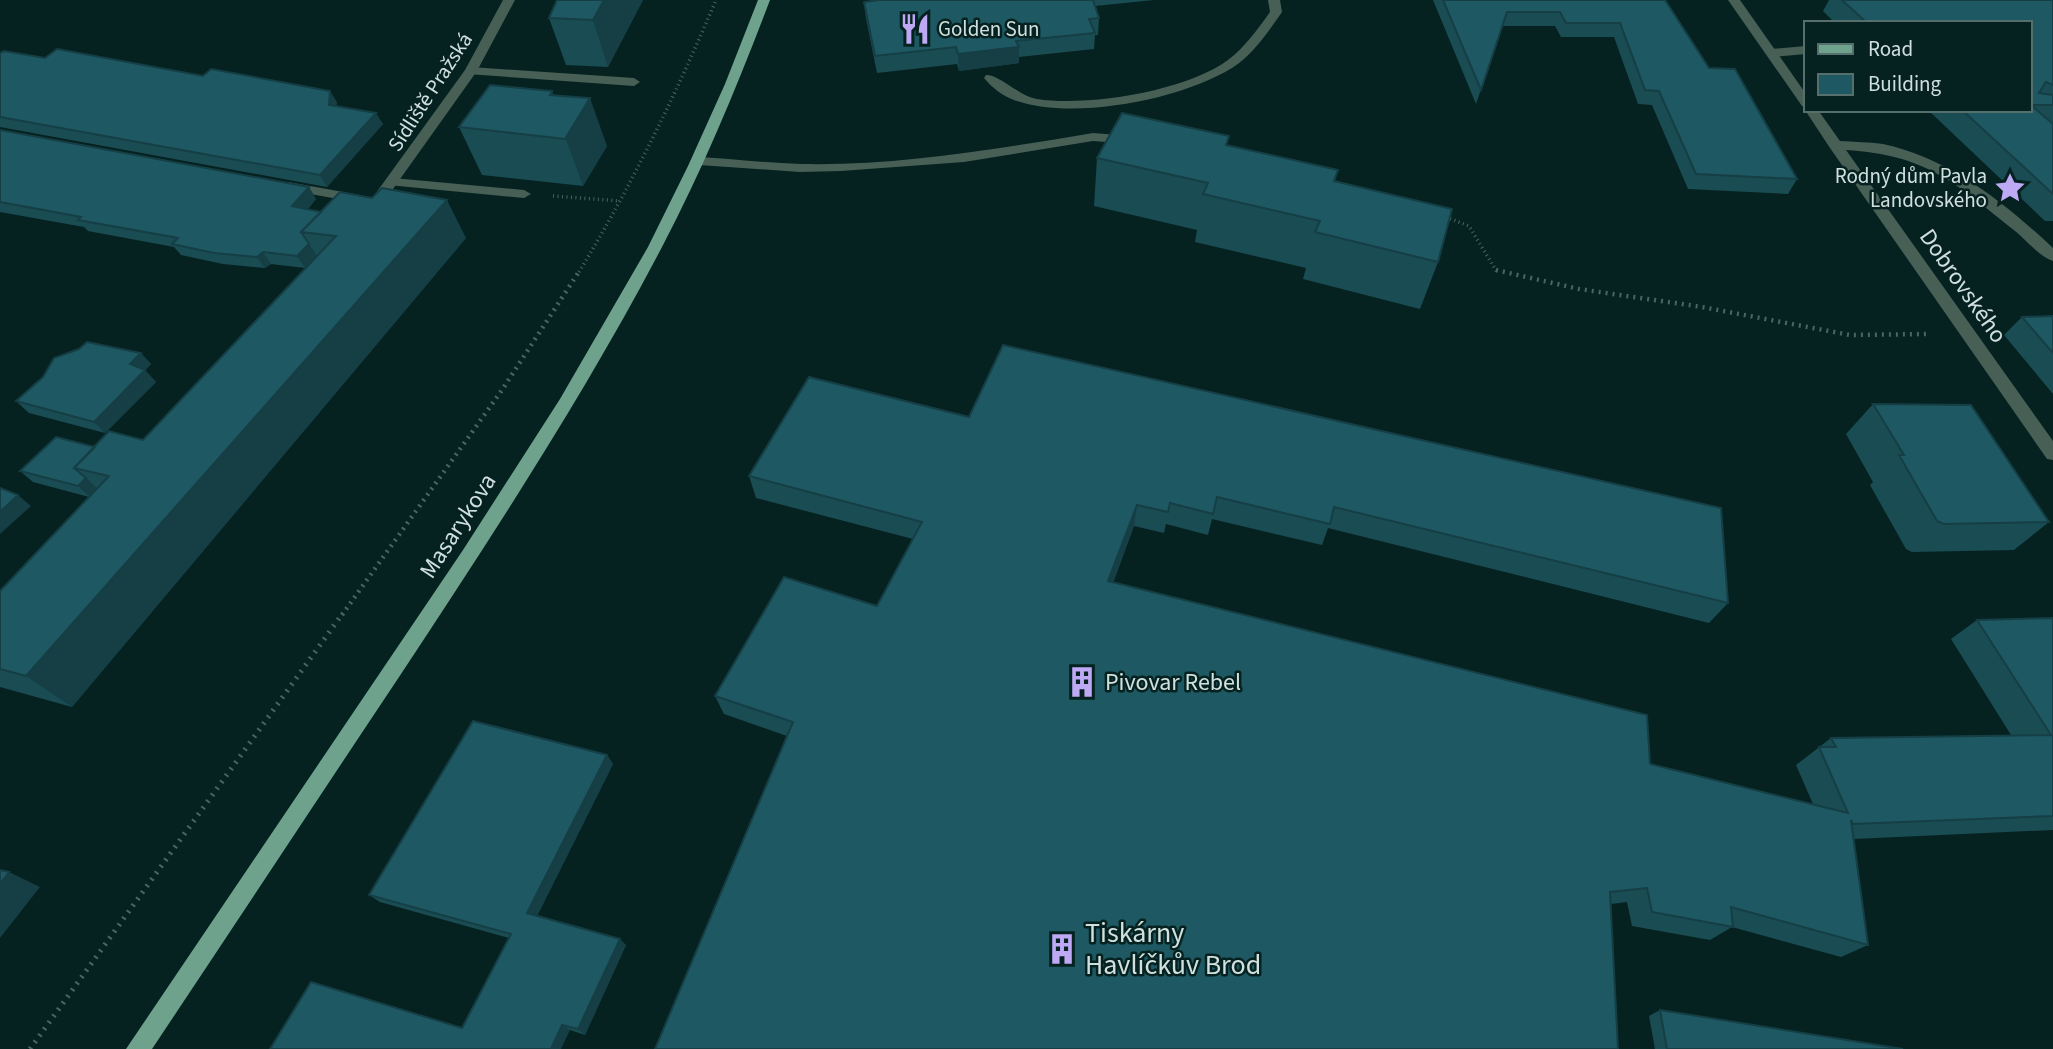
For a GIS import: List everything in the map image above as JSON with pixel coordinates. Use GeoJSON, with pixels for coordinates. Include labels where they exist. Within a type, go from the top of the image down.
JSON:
{"type":"FeatureCollection","features":[{"type":"Feature","properties":{"kind":"main road","name":"Masarykova"},"geometry":{"type":"LineString","coordinates":[[138,1049],[510,494],[633,289],[658,246],[699,161],[764,0]]}},
{"type":"Feature","properties":{"kind":"street","name":"Sídliště Pražská"},"geometry":{"type":"LineString","coordinates":[[358,223],[393,183],[471,71],[509,0]]}},
{"type":"Feature","properties":{"kind":"street"},"geometry":{"type":"LineString","coordinates":[[990,78],[1017,98],[1055,104],[1096,102],[1184,86],[1229,64],[1260,34],[1276,12],[1275,0]]}},
{"type":"Feature","properties":{"kind":"street"},"geometry":{"type":"LineString","coordinates":[[1734,0],[1804,100]]}},
{"type":"Feature","properties":{"kind":"street"},"geometry":{"type":"LineString","coordinates":[[1771,52],[1804,50]]}},
{"type":"Feature","properties":{"kind":"street"},"geometry":{"type":"LineString","coordinates":[[471,71],[634,82]]}},
{"type":"Feature","properties":{"kind":"street","name":"Dobrovského"},"geometry":{"type":"LineString","coordinates":[[1812,112],[2053,454]]}},
{"type":"Feature","properties":{"kind":"street"},"geometry":{"type":"LineString","coordinates":[[699,161],[800,169],[964,158],[1093,136],[1145,142]]}},
{"type":"Feature","properties":{"kind":"street"},"geometry":{"type":"LineString","coordinates":[[1835,145],[1881,148],[1916,158],[1951,174],[2053,256]]}},
{"type":"Feature","properties":{"kind":"street"},"geometry":{"type":"LineString","coordinates":[[269,183],[377,203]]}},
{"type":"Feature","properties":{"kind":"street"},"geometry":{"type":"LineString","coordinates":[[393,183],[524,194]]}},
{"type":"Feature","properties":{"kind":"path"},"geometry":{"type":"LineString","coordinates":[[30,1049],[422,505],[551,315],[620,201],[675,98],[716,0]]}},
{"type":"Feature","properties":{"kind":"path"},"geometry":{"type":"LineString","coordinates":[[524,194],[620,201]]}},
{"type":"Feature","properties":{"kind":"path"},"geometry":{"type":"LineString","coordinates":[[1443,217],[1469,226],[1497,272],[1579,289],[1702,307],[1850,335],[1968,333]]}},
{"type":"Feature","properties":{"kind":"building"},"geometry":{"type":"Polygon","coordinates":[[[557,0],[604,0],[593,20],[549,18],[557,0]]]}},
{"type":"Feature","properties":{"kind":"building"},"geometry":{"type":"Polygon","coordinates":[[[1093,0],[1099,18],[1089,19],[1095,33],[1016,41],[1019,47],[958,54],[956,47],[875,56],[864,2],[1093,0]]]}},
{"type":"Feature","properties":{"kind":"building"},"geometry":{"type":"Polygon","coordinates":[[[1443,0],[1665,0],[1709,68],[1735,69],[1797,179],[1696,174],[1659,91],[1645,90],[1620,23],[1566,23],[1560,12],[1507,12],[1481,90],[1443,0]]]}},
{"type":"Feature","properties":{"kind":"building"},"geometry":{"type":"Polygon","coordinates":[[[1842,0],[2053,0],[2053,85],[2046,82],[2039,93],[2053,95],[2053,105],[2032,105],[2032,21],[1865,21],[1842,0]]]}},
{"type":"Feature","properties":{"kind":"building"},"geometry":{"type":"Polygon","coordinates":[[[57,49],[203,76],[211,69],[330,91],[329,105],[376,113],[320,175],[0,117],[0,53],[4,51],[45,58],[57,49]]]}},
{"type":"Feature","properties":{"kind":"building"},"geometry":{"type":"Polygon","coordinates":[[[490,85],[552,91],[550,95],[590,98],[565,139],[459,127],[490,85]]]}},
{"type":"Feature","properties":{"kind":"building"},"geometry":{"type":"Polygon","coordinates":[[[2032,106],[2053,124],[2053,194],[1964,112],[2032,112],[2032,106]]]}},
{"type":"Feature","properties":{"kind":"building"},"geometry":{"type":"Polygon","coordinates":[[[1122,113],[1229,136],[1226,145],[1338,170],[1334,181],[1452,209],[1438,262],[1315,232],[1320,221],[1203,194],[1208,183],[1097,158],[1122,113]]]}},
{"type":"Feature","properties":{"kind":"building"},"geometry":{"type":"Polygon","coordinates":[[[0,130],[309,187],[292,206],[321,212],[301,232],[309,244],[297,256],[263,252],[257,257],[214,253],[172,244],[178,238],[78,220],[81,217],[0,202],[0,130]]]}},
{"type":"Feature","properties":{"kind":"building"},"geometry":{"type":"Polygon","coordinates":[[[382,188],[447,200],[26,676],[0,669],[0,591],[109,476],[74,468],[109,431],[143,440],[336,236],[301,232],[340,192],[372,198],[382,188]]]}},
{"type":"Feature","properties":{"kind":"building"},"geometry":{"type":"Polygon","coordinates":[[[2053,316],[2053,353],[2022,317],[2053,316]]]}},
{"type":"Feature","properties":{"kind":"building"},"geometry":{"type":"Polygon","coordinates":[[[87,342],[141,353],[130,364],[145,370],[94,422],[16,401],[43,377],[54,358],[79,349],[87,342]]]}},
{"type":"Feature","properties":{"kind":"building"},"geometry":{"type":"Polygon","coordinates":[[[1003,345],[1721,508],[1728,603],[1334,507],[1330,524],[1217,497],[1213,514],[1170,503],[1168,512],[1137,505],[1108,581],[1647,715],[1650,764],[1848,813],[1819,747],[1836,747],[1831,738],[2051,735],[1977,620],[2053,618],[2053,816],[1853,824],[1851,820],[1868,945],[1731,907],[1733,927],[1652,912],[1647,888],[1610,892],[1618,1049],[655,1049],[793,722],[715,696],[784,577],[877,606],[922,522],[749,476],[809,377],[969,417],[1003,345]]]}},
{"type":"Feature","properties":{"kind":"building"},"geometry":{"type":"Polygon","coordinates":[[[1873,404],[1971,405],[2049,522],[1944,524],[1937,521],[1899,455],[1904,455],[1873,404]]]}},
{"type":"Feature","properties":{"kind":"building"},"geometry":{"type":"Polygon","coordinates":[[[56,437],[95,447],[74,468],[86,478],[78,486],[20,471],[56,437]]]}},
{"type":"Feature","properties":{"kind":"building"},"geometry":{"type":"Polygon","coordinates":[[[0,488],[18,495],[0,512],[0,488]]]}},
{"type":"Feature","properties":{"kind":"building"},"geometry":{"type":"Polygon","coordinates":[[[473,721],[607,755],[527,913],[620,939],[578,1029],[562,1025],[551,1049],[270,1049],[311,982],[462,1028],[511,934],[369,895],[473,721]]]}},
{"type":"Feature","properties":{"kind":"building"},"geometry":{"type":"Polygon","coordinates":[[[0,870],[9,872],[0,884],[0,870]]]}},
{"type":"Feature","properties":{"kind":"building"},"geometry":{"type":"Polygon","coordinates":[[[1660,1010],[1903,1049],[1667,1049],[1660,1010]]]}},
{"type":"Feature","properties":{"kind":"place","name":"Golden Sun"},"geometry":{"type":"Point","coordinates":[915,29]}},
{"type":"Feature","properties":{"kind":"place","name":"Rodný dům Pavla Landovského"},"geometry":{"type":"Point","coordinates":[2010,188]}},
{"type":"Feature","properties":{"kind":"place","name":"Pivovar Rebel"},"geometry":{"type":"Point","coordinates":[1082,682]}},
{"type":"Feature","properties":{"kind":"place","name":"Tiskárny Havlíčkův Brod"},"geometry":{"type":"Point","coordinates":[1062,949]}}]}
